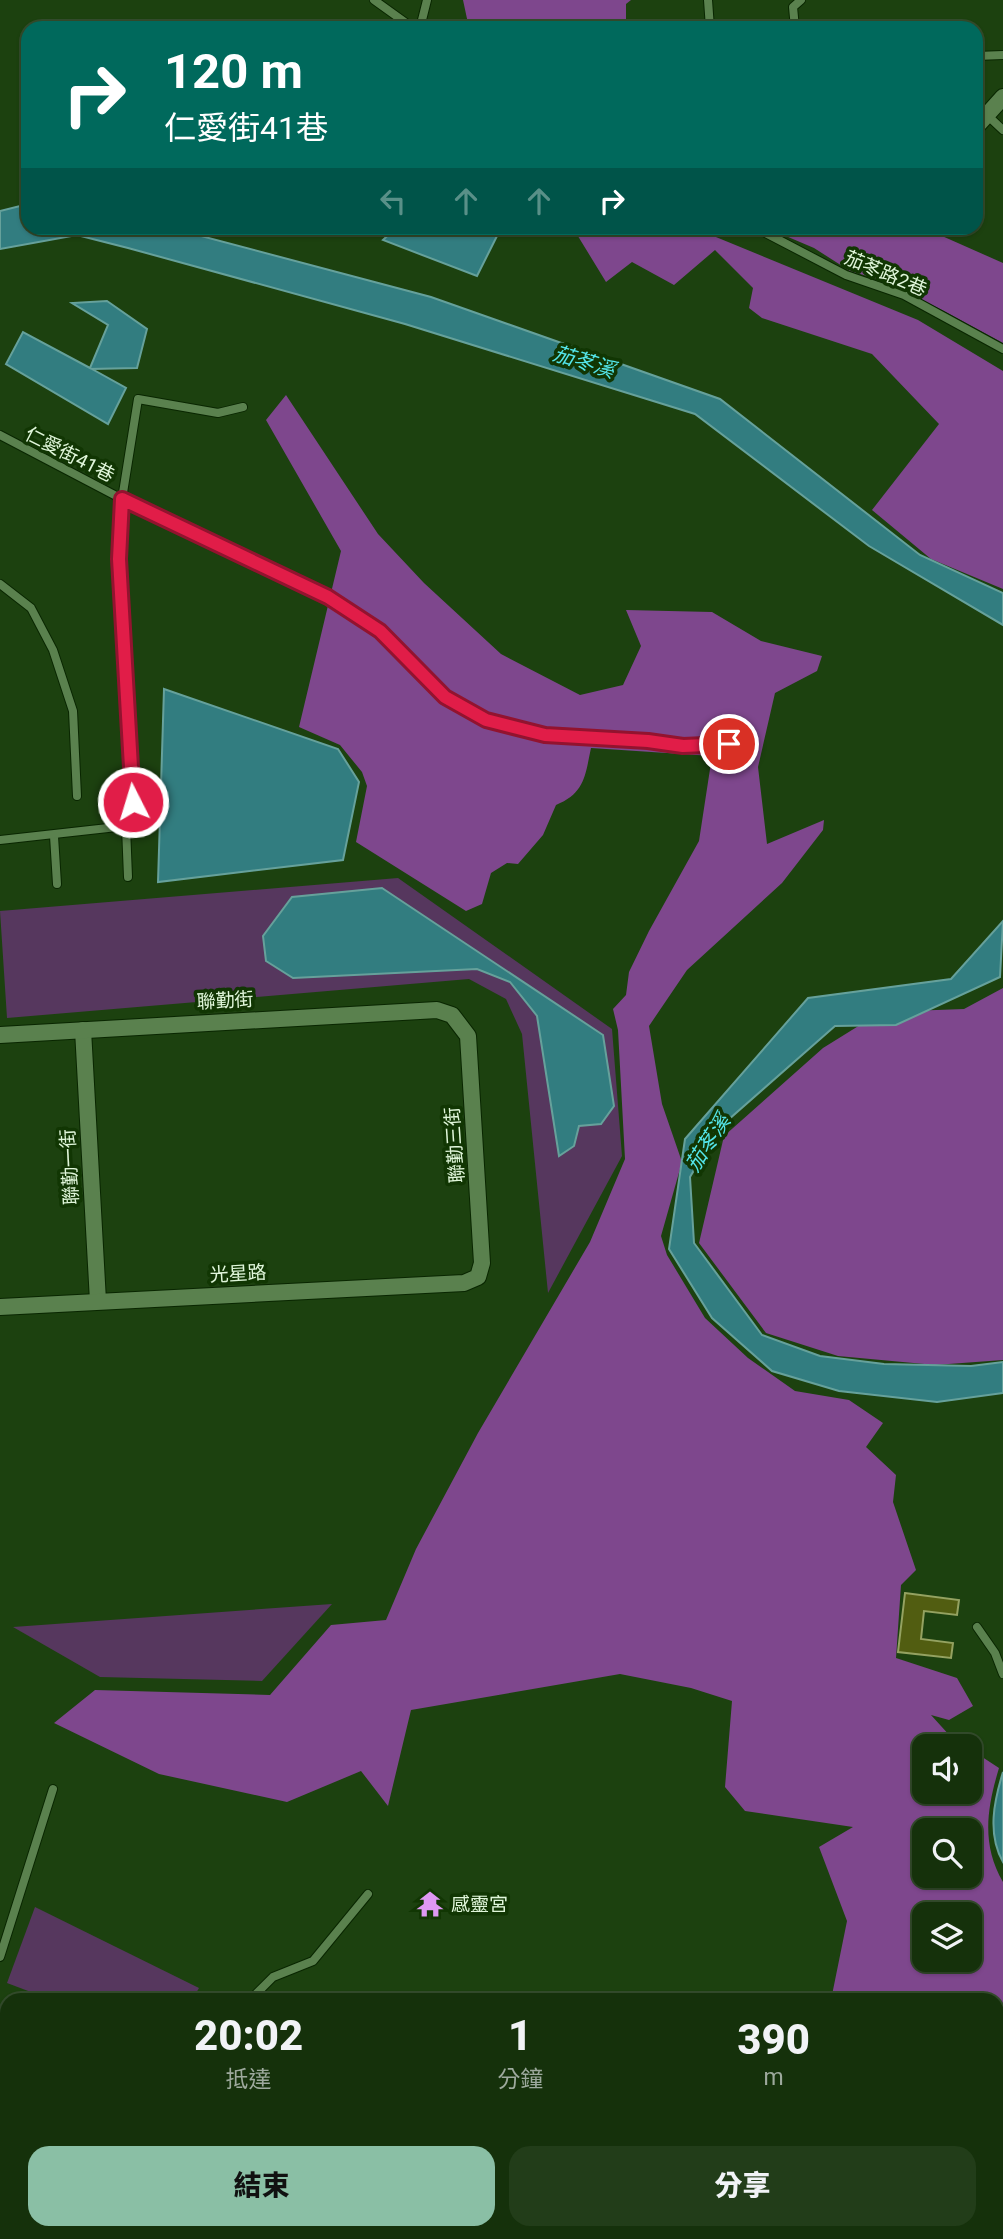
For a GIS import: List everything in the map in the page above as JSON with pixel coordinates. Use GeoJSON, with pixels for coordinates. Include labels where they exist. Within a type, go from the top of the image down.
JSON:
{"type":"FeatureCollection","features":[{"type":"Feature","properties":{"kind":"street"},"geometry":{"type":"LineString","coordinates":[[983,120],[1003,97]]}},
{"type":"Feature","properties":{"kind":"street","name":"聯勤街"},"geometry":{"type":"LineString","coordinates":[[0,1035],[436,1010],[452,1015]]}},
{"type":"Feature","properties":{"kind":"street","name":"聯勤三街"},"geometry":{"type":"LineString","coordinates":[[452,1015],[468,1036],[482,1264],[478,1277]]}},
{"type":"Feature","properties":{"kind":"street","name":"聯勤一街"},"geometry":{"type":"LineString","coordinates":[[83,1030],[98,1301]]}},
{"type":"Feature","properties":{"kind":"street","name":"光星路"},"geometry":{"type":"LineString","coordinates":[[0,1307],[464,1283],[478,1277]]}},
{"type":"Feature","properties":{"kind":"lane"},"geometry":{"type":"LineString","coordinates":[[374,0],[403,21]]}},
{"type":"Feature","properties":{"kind":"lane"},"geometry":{"type":"LineString","coordinates":[[421,21],[427,0]]}},
{"type":"Feature","properties":{"kind":"lane"},"geometry":{"type":"LineString","coordinates":[[708,0],[710,21]]}},
{"type":"Feature","properties":{"kind":"lane"},"geometry":{"type":"LineString","coordinates":[[794,21],[793,6],[801,0]]}},
{"type":"Feature","properties":{"kind":"lane"},"geometry":{"type":"LineString","coordinates":[[983,56],[1003,55]]}},
{"type":"Feature","properties":{"kind":"lane"},"geometry":{"type":"LineString","coordinates":[[983,121],[1003,130]]}},
{"type":"Feature","properties":{"kind":"lane","name":"茄苳路2巷"},"geometry":{"type":"LineString","coordinates":[[769,235],[846,275],[904,295],[1003,349]]}},
{"type":"Feature","properties":{"kind":"lane"},"geometry":{"type":"LineString","coordinates":[[0,841],[135,825],[119,559],[122,499],[138,399],[218,413],[243,407]]}},
{"type":"Feature","properties":{"kind":"lane","name":"仁愛街41巷"},"geometry":{"type":"LineString","coordinates":[[0,435],[122,499],[328,597],[380,631],[445,697],[486,720],[545,735],[648,741],[683,746],[729,744]]}},
{"type":"Feature","properties":{"kind":"lane"},"geometry":{"type":"LineString","coordinates":[[0,584],[31,608],[53,650],[73,710],[77,796]]}},
{"type":"Feature","properties":{"kind":"lane"},"geometry":{"type":"LineString","coordinates":[[125,827],[128,877]]}},
{"type":"Feature","properties":{"kind":"lane"},"geometry":{"type":"LineString","coordinates":[[54,836],[57,884]]}},
{"type":"Feature","properties":{"kind":"lane"},"geometry":{"type":"LineString","coordinates":[[977,1627],[995,1653],[1003,1674]]}},
{"type":"Feature","properties":{"kind":"lane"},"geometry":{"type":"LineString","coordinates":[[0,1957],[53,1789]]}},
{"type":"Feature","properties":{"kind":"lane"},"geometry":{"type":"LineString","coordinates":[[257,1993],[272,1977],[313,1961],[368,1894]]}},
{"type":"Feature","properties":{"kind":"shaded area"},"geometry":{"type":"Polygon","coordinates":[[[463,0],[631,0],[626,4],[626,21],[468,21],[463,0]]]}},
{"type":"Feature","properties":{"kind":"shaded area"},"geometry":{"type":"Polygon","coordinates":[[[577,235],[711,235],[918,320],[1003,371],[1003,589],[931,559],[872,510],[939,424],[872,354],[762,318],[749,308],[753,288],[715,250],[674,285],[632,262],[606,282],[577,235]]]}},
{"type":"Feature","properties":{"kind":"shaded area"},"geometry":{"type":"Polygon","coordinates":[[[783,235],[940,235],[1003,263],[1003,343],[881,280],[850,271],[814,248],[783,235]]]}},
{"type":"Feature","properties":{"kind":"shaded area"},"geometry":{"type":"Polygon","coordinates":[[[286,395],[378,534],[424,583],[501,654],[580,695],[623,685],[641,646],[626,610],[712,612],[761,641],[822,656],[817,671],[775,693],[758,767],[767,844],[824,820],[823,830],[782,883],[687,970],[649,1026],[662,1104],[682,1162],[661,1236],[667,1255],[705,1318],[748,1358],[795,1391],[849,1400],[883,1423],[866,1447],[896,1475],[893,1502],[916,1570],[901,1585],[896,1658],[957,1678],[973,1706],[949,1720],[931,1715],[948,1734],[912,1734],[912,1804],[982,1804],[982,1757],[999,1768],[991,1797],[988,1826],[991,1854],[1003,1882],[1003,1993],[832,1993],[847,1921],[819,1847],[853,1827],[745,1811],[725,1787],[732,1701],[691,1688],[620,1674],[411,1710],[388,1806],[361,1771],[287,1802],[159,1774],[54,1723],[95,1690],[270,1695],[331,1625],[386,1620],[416,1549],[478,1433],[590,1242],[625,1159],[618,1030],[613,1009],[626,995],[629,972],[699,841],[712,756],[591,748],[582,782],[573,795],[556,805],[543,835],[518,864],[507,863],[491,873],[482,904],[466,911],[356,842],[367,786],[362,772],[340,745],[299,727],[341,551],[266,420],[286,395]]]}},
{"type":"Feature","properties":{"kind":"shaded area"},"geometry":{"type":"Polygon","coordinates":[[[398,878],[612,1029],[622,1156],[548,1293],[522,1034],[506,999],[469,979],[7,1018],[0,911],[398,878]]]}},
{"type":"Feature","properties":{"kind":"shaded area"},"geometry":{"type":"Polygon","coordinates":[[[1003,988],[1003,1360],[935,1365],[838,1356],[766,1333],[699,1243],[724,1136],[823,1048],[881,1012],[964,1009],[1003,988]]]}},
{"type":"Feature","properties":{"kind":"shaded area"},"geometry":{"type":"Polygon","coordinates":[[[332,1604],[262,1681],[100,1677],[13,1627],[332,1604]]]}},
{"type":"Feature","properties":{"kind":"shaded area"},"geometry":{"type":"Polygon","coordinates":[[[35,1907],[199,1988],[196,1993],[33,1993],[7,1983],[35,1907]]]}},
{"type":"Feature","properties":{"kind":"water","name":"茄苳溪"},"geometry":{"type":"Polygon","coordinates":[[[21,206],[21,235],[77,235],[0,249],[0,211],[21,206]]]}},
{"type":"Feature","properties":{"kind":"water","name":"茄苳溪"},"geometry":{"type":"Polygon","coordinates":[[[77,235],[197,235],[431,297],[720,399],[920,555],[1003,593],[1003,625],[869,546],[695,414],[405,324],[77,235]]]}},
{"type":"Feature","properties":{"kind":"water"},"geometry":{"type":"Polygon","coordinates":[[[388,235],[498,235],[477,276],[383,240],[388,235]]]}},
{"type":"Feature","properties":{"kind":"water"},"geometry":{"type":"Polygon","coordinates":[[[107,301],[147,329],[137,368],[92,369],[126,388],[108,424],[6,364],[23,332],[90,368],[108,325],[72,303],[107,301]]]}},
{"type":"Feature","properties":{"kind":"water"},"geometry":{"type":"Polygon","coordinates":[[[164,689],[338,749],[359,782],[343,860],[158,882],[164,689]]]}},
{"type":"Feature","properties":{"kind":"water"},"geometry":{"type":"Polygon","coordinates":[[[382,888],[603,1035],[614,1106],[601,1124],[579,1126],[574,1146],[559,1156],[537,1016],[510,982],[477,969],[293,978],[266,961],[263,936],[292,897],[382,888]]]}},
{"type":"Feature","properties":{"kind":"water","name":"茄苳溪"},"geometry":{"type":"Polygon","coordinates":[[[1003,921],[1000,977],[896,1025],[835,1026],[719,1128],[690,1177],[694,1243],[762,1335],[820,1356],[884,1364],[971,1366],[1003,1362],[1003,1393],[937,1402],[839,1391],[772,1371],[712,1318],[669,1249],[685,1139],[808,998],[951,979],[1003,921]]]}},
{"type":"Feature","properties":{"kind":"water"},"geometry":{"type":"Polygon","coordinates":[[[1003,1772],[1003,1862],[995,1840],[994,1817],[1003,1772]]]}},
{"type":"Feature","properties":{"kind":"building"},"geometry":{"type":"Polygon","coordinates":[[[905,1593],[959,1600],[957,1615],[924,1611],[921,1639],[953,1643],[951,1658],[898,1652],[905,1593]]]}},
{"type":"Feature","properties":{"kind":"place","name":"感靈宮"},"geometry":{"type":"Point","coordinates":[430,1904]}},
{"type":"Feature","properties":{"kind":"route"},"geometry":{"type":"LineString","coordinates":[[133,802],[119,559],[122,499],[328,597],[380,631],[445,697],[486,720],[545,735],[648,741],[683,746],[729,744]]}}]}
